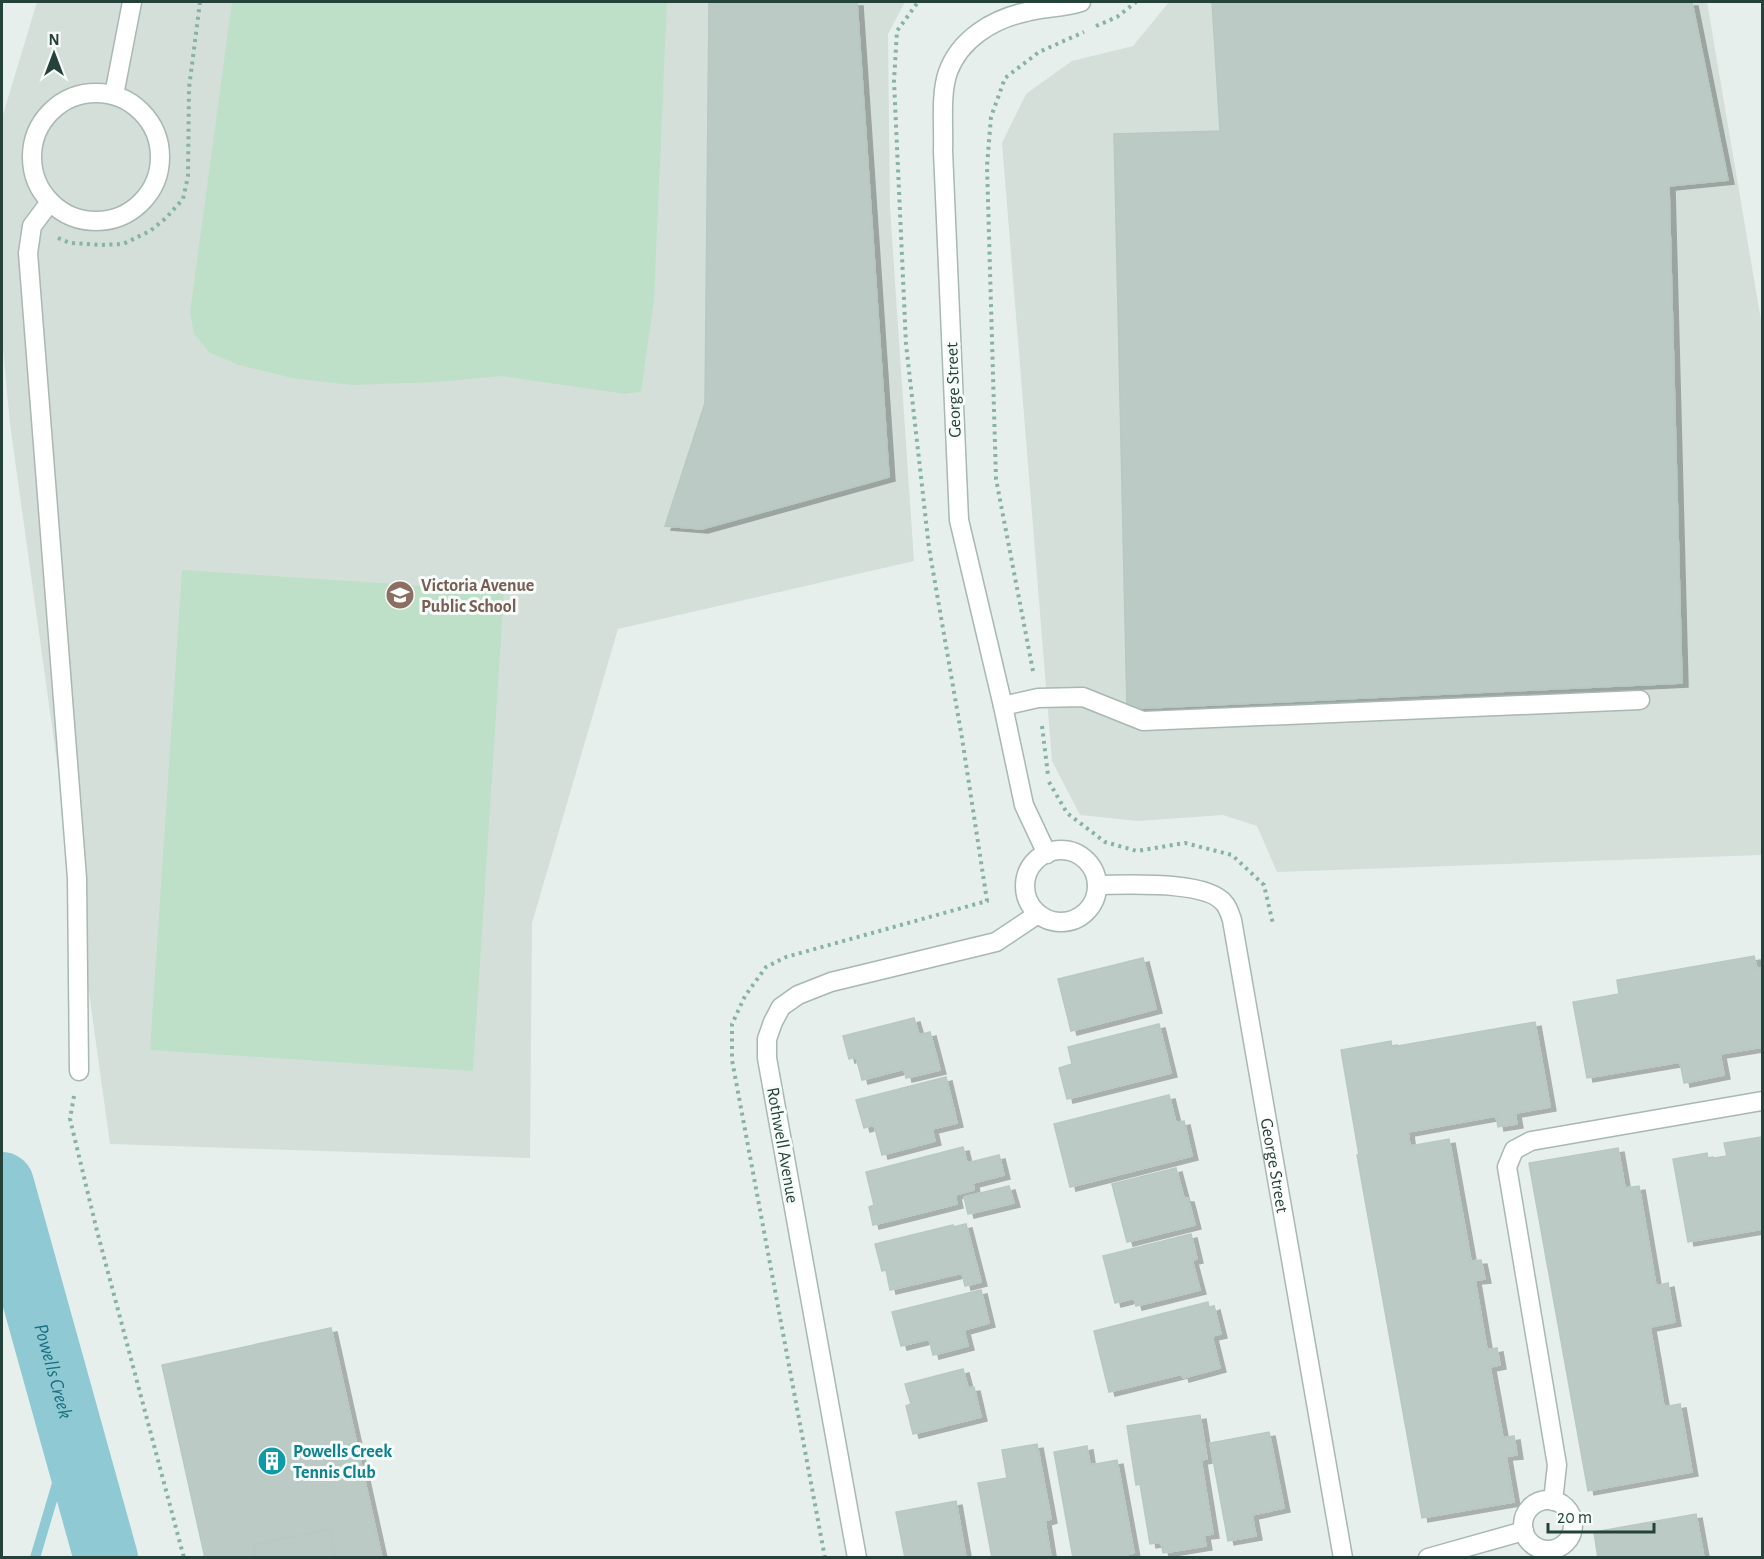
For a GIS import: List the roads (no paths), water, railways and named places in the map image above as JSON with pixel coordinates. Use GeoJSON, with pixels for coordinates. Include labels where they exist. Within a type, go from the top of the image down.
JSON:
{"type":"FeatureCollection","features":[{"type":"Feature","properties":{"kind":"street"},"geometry":{"type":"LineString","coordinates":[[114,96],[132,2]]}},
{"type":"Feature","properties":{"kind":"street","name":"George Street"},"geometry":{"type":"LineString","coordinates":[[1047,854],[1024,804],[959,520],[943,151],[945,91],[948,72],[958,54],[969,40],[986,27],[1020,13],[1081,2]]}},
{"type":"Feature","properties":{"kind":"street"},"geometry":{"type":"LineString","coordinates":[[97,93],[114,96],[129,102],[142,112],[152,126],[158,141],[160,158],[158,174],[151,189],[141,202],[128,212],[112,219],[95,221],[79,218],[63,212],[50,202],[40,189],[32,165],[34,140],[40,124],[58,106],[80,94],[97,93]]}},
{"type":"Feature","properties":{"kind":"street"},"geometry":{"type":"LineString","coordinates":[[50,202],[32,226],[28,252],[77,878],[79,1071]]}},
{"type":"Feature","properties":{"kind":"street"},"geometry":{"type":"LineString","coordinates":[[1003,706],[1038,698],[1083,697],[1143,721],[1640,700]]}},
{"type":"Feature","properties":{"kind":"street"},"geometry":{"type":"LineString","coordinates":[[1058,850],[1081,856],[1095,874],[1096,897],[1090,907],[1072,921],[1049,920],[1038,914],[1028,899],[1025,881],[1029,870],[1037,860],[1047,854],[1058,850]]}},
{"type":"Feature","properties":{"kind":"street","name":"George Street"},"geometry":{"type":"LineString","coordinates":[[1097,885],[1171,885],[1197,888],[1223,901],[1232,920],[1343,1557]]}},
{"type":"Feature","properties":{"kind":"street","name":"Rothwell Avenue"},"geometry":{"type":"LineString","coordinates":[[857,1557],[771,1081],[767,1040],[781,1007],[798,995],[831,982],[996,942],[1038,914]]}},
{"type":"Feature","properties":{"kind":"street"},"geometry":{"type":"LineString","coordinates":[[1554,1501],[1557,1465],[1507,1167],[1514,1150],[1531,1141],[1762,1101]]}},
{"type":"Feature","properties":{"kind":"street"},"geometry":{"type":"LineString","coordinates":[[1548,1499],[1554,1501],[1565,1506],[1571,1515],[1572,1534],[1561,1553],[1539,1548],[1531,1543],[1524,1531],[1524,1516],[1538,1502],[1548,1499]]}},
{"type":"Feature","properties":{"kind":"street"},"geometry":{"type":"LineString","coordinates":[[1428,1557],[1524,1531]]}},
{"type":"Feature","properties":{"kind":"waterway","name":"Powells Creek"},"geometry":{"type":"LineString","coordinates":[[2,1184],[106,1558]]}},
{"type":"Feature","properties":{"kind":"waterway"},"geometry":{"type":"LineString","coordinates":[[35,1558],[71,1436]]}},
{"type":"Feature","properties":{"kind":"place","name":"Victoria Avenue Public School"},"geometry":{"type":"Point","coordinates":[400,595]}},
{"type":"Feature","properties":{"kind":"place","name":"Powells Creek Tennis Club"},"geometry":{"type":"Point","coordinates":[272,1461]}}]}
